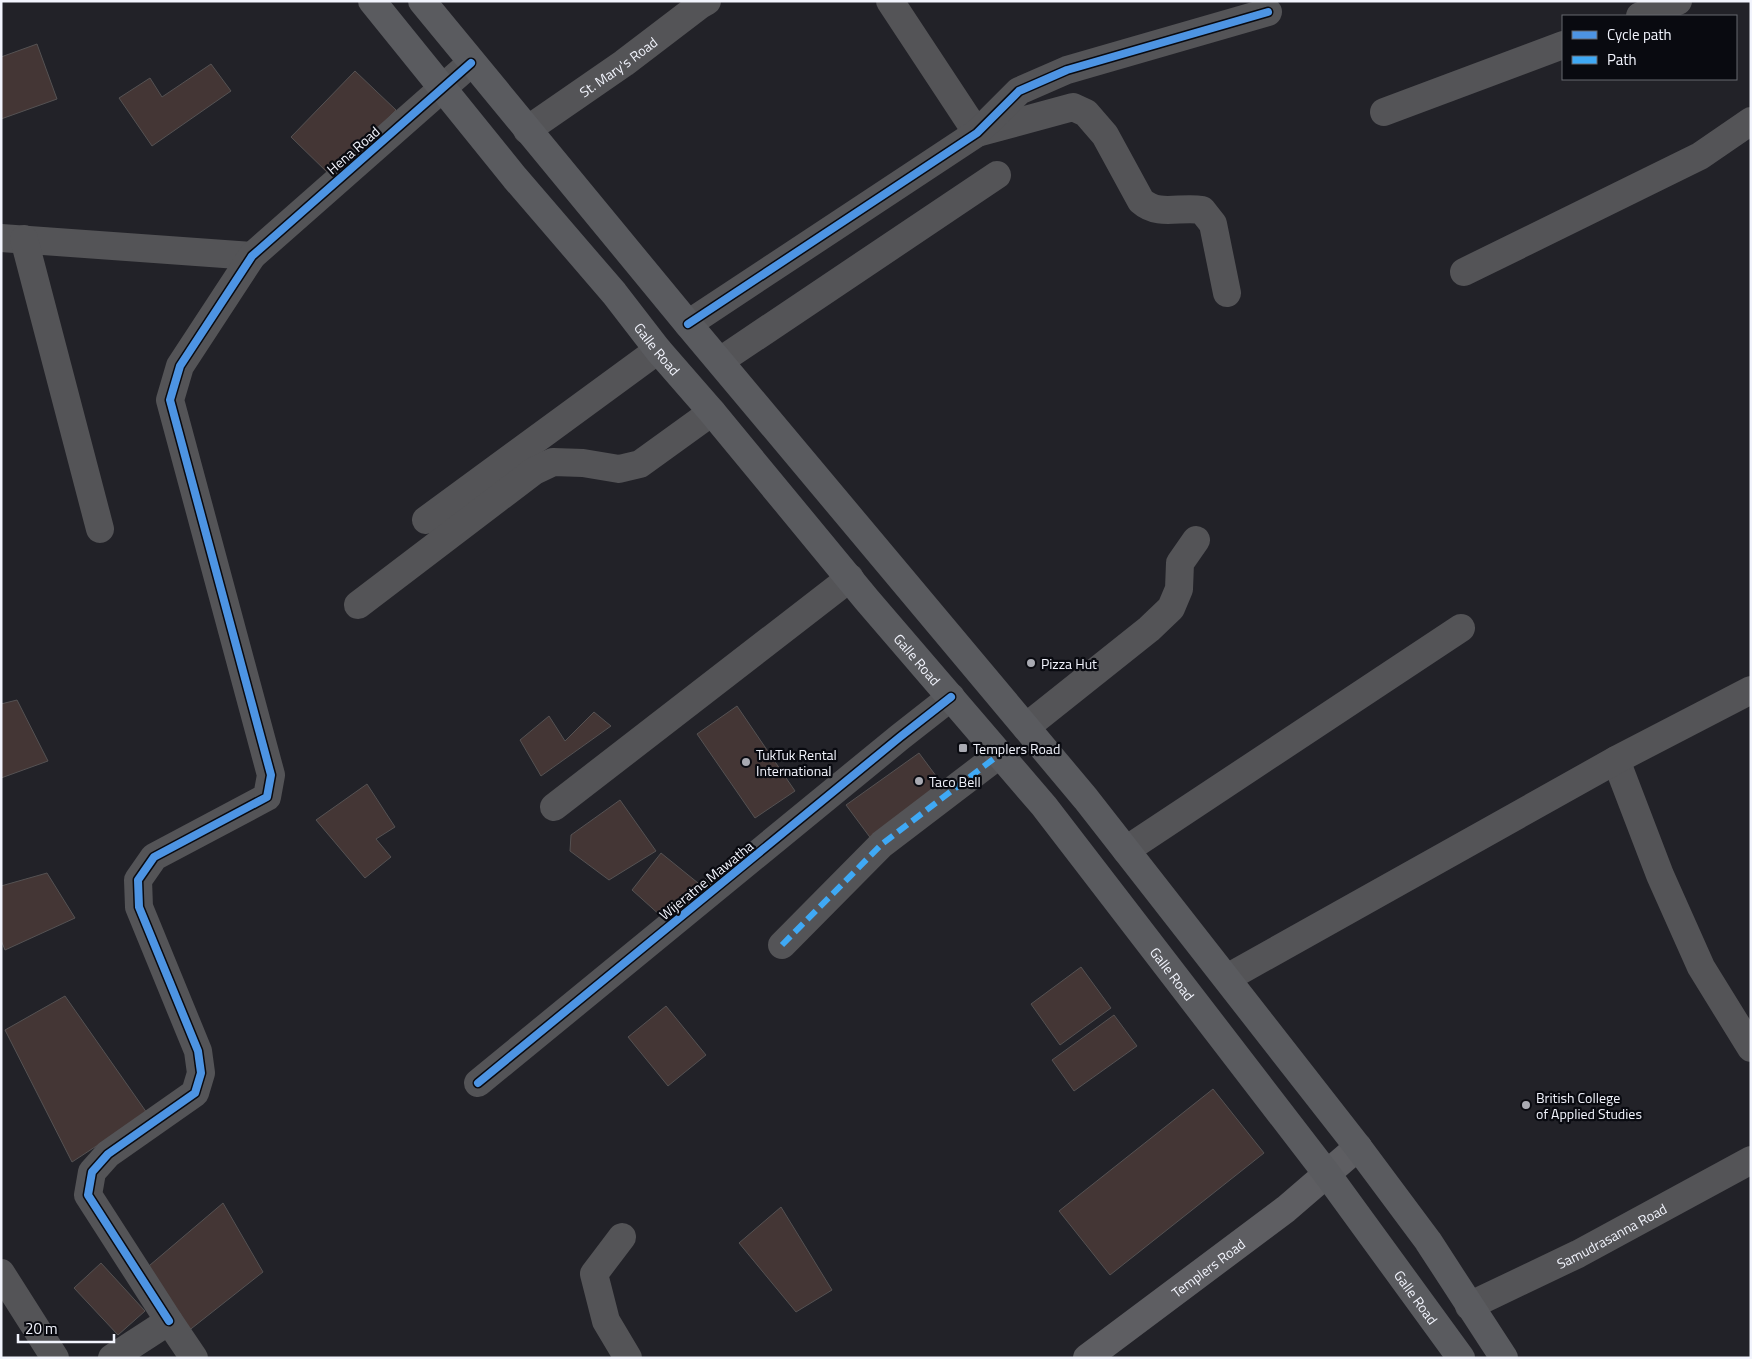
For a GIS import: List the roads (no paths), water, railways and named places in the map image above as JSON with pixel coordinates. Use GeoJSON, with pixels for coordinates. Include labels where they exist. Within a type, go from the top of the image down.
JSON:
{"type":"FeatureCollection","features":[{"type":"Feature","properties":{"kind":"highway","name":"Galle Road"},"geometry":{"type":"LineString","coordinates":[[372,1],[515,178],[614,293],[658,350],[1044,806],[1327,1174],[1461,1358]]}},
{"type":"Feature","properties":{"kind":"highway"},"geometry":{"type":"LineString","coordinates":[[422,1],[688,324],[1026,727],[1126,850],[1228,978],[1428,1241],[1504,1358]]}},
{"type":"Feature","properties":{"kind":"main road","name":"Templers Road"},"geometry":{"type":"LineString","coordinates":[[1087,1358],[1286,1209],[1358,1147]]}},
{"type":"Feature","properties":{"kind":"street","name":"St. Mary's Road"},"geometry":{"type":"LineString","coordinates":[[528,130],[624,63],[707,1]]}},
{"type":"Feature","properties":{"kind":"street"},"geometry":{"type":"LineString","coordinates":[[890,1],[978,133]]}},
{"type":"Feature","properties":{"kind":"street"},"geometry":{"type":"LineString","coordinates":[[1643,15],[1678,1]]}},
{"type":"Feature","properties":{"kind":"street"},"geometry":{"type":"LineString","coordinates":[[688,324],[978,133],[1019,91],[1067,70],[1268,12]]}},
{"type":"Feature","properties":{"kind":"street"},"geometry":{"type":"LineString","coordinates":[[1384,112],[1562,45]]}},
{"type":"Feature","properties":{"kind":"street","name":"Hena Road"},"geometry":{"type":"LineString","coordinates":[[194,1358],[88,1195],[92,1172],[108,1154],[195,1093],[201,1073],[198,1051],[139,906],[138,880],[154,858],[267,797],[272,775],[170,400],[180,366],[252,256],[472,63]]}},
{"type":"Feature","properties":{"kind":"street"},"geometry":{"type":"LineString","coordinates":[[978,133],[1073,107],[1086,113],[1105,135],[1141,201],[1148,207],[1157,211],[1192,208],[1202,210],[1213,224],[1228,293]]}},
{"type":"Feature","properties":{"kind":"street"},"geometry":{"type":"LineString","coordinates":[[1464,272],[1700,156],[1751,121]]}},
{"type":"Feature","properties":{"kind":"street"},"geometry":{"type":"LineString","coordinates":[[720,361],[997,175]]}},
{"type":"Feature","properties":{"kind":"street"},"geometry":{"type":"LineString","coordinates":[[100,529],[13,238],[252,256]]}},
{"type":"Feature","properties":{"kind":"street"},"geometry":{"type":"LineString","coordinates":[[426,520],[658,350]]}},
{"type":"Feature","properties":{"kind":"street"},"geometry":{"type":"LineString","coordinates":[[358,605],[534,471],[554,462],[583,463],[619,469],[640,464],[712,412]]}},
{"type":"Feature","properties":{"kind":"street"},"geometry":{"type":"LineString","coordinates":[[1026,727],[1149,629],[1171,608],[1179,589],[1180,563],[1196,540]]}},
{"type":"Feature","properties":{"kind":"street"},"geometry":{"type":"LineString","coordinates":[[554,807],[850,578]]}},
{"type":"Feature","properties":{"kind":"street"},"geometry":{"type":"LineString","coordinates":[[1126,850],[1461,628]]}},
{"type":"Feature","properties":{"kind":"street"},"geometry":{"type":"LineString","coordinates":[[1228,978],[1616,760],[1751,690]]}},
{"type":"Feature","properties":{"kind":"street","name":"Wijeratne Mawatha"},"geometry":{"type":"LineString","coordinates":[[478,1083],[900,737],[951,698]]}},
{"type":"Feature","properties":{"kind":"street"},"geometry":{"type":"LineString","coordinates":[[782,945],[882,844],[1000,754]]}},
{"type":"Feature","properties":{"kind":"street"},"geometry":{"type":"LineString","coordinates":[[1616,760],[1660,875],[1701,967],[1751,1048]]}},
{"type":"Feature","properties":{"kind":"street","name":"Samudrasanna Road"},"geometry":{"type":"LineString","coordinates":[[1469,1306],[1578,1254],[1751,1160]]}},
{"type":"Feature","properties":{"kind":"street"},"geometry":{"type":"LineString","coordinates":[[622,1237],[594,1274],[606,1321],[628,1358]]}},
{"type":"Feature","properties":{"kind":"street"},"geometry":{"type":"LineString","coordinates":[[1,1273],[54,1358]]}},
{"type":"Feature","properties":{"kind":"street"},"geometry":{"type":"LineString","coordinates":[[112,1358],[169,1321]]}},
{"type":"Feature","properties":{"kind":"place","name":"Pizza Hut"},"geometry":{"type":"Point","coordinates":[1031,663]}},
{"type":"Feature","properties":{"kind":"place","name":"Templers Road"},"geometry":{"type":"Point","coordinates":[963,748]}},
{"type":"Feature","properties":{"kind":"place","name":"TukTuk Rental International"},"geometry":{"type":"Point","coordinates":[746,762]}},
{"type":"Feature","properties":{"kind":"place","name":"Taco Bell"},"geometry":{"type":"Point","coordinates":[919,781]}},
{"type":"Feature","properties":{"kind":"place","name":"British College of Applied Studies"},"geometry":{"type":"Point","coordinates":[1526,1105]}}]}
